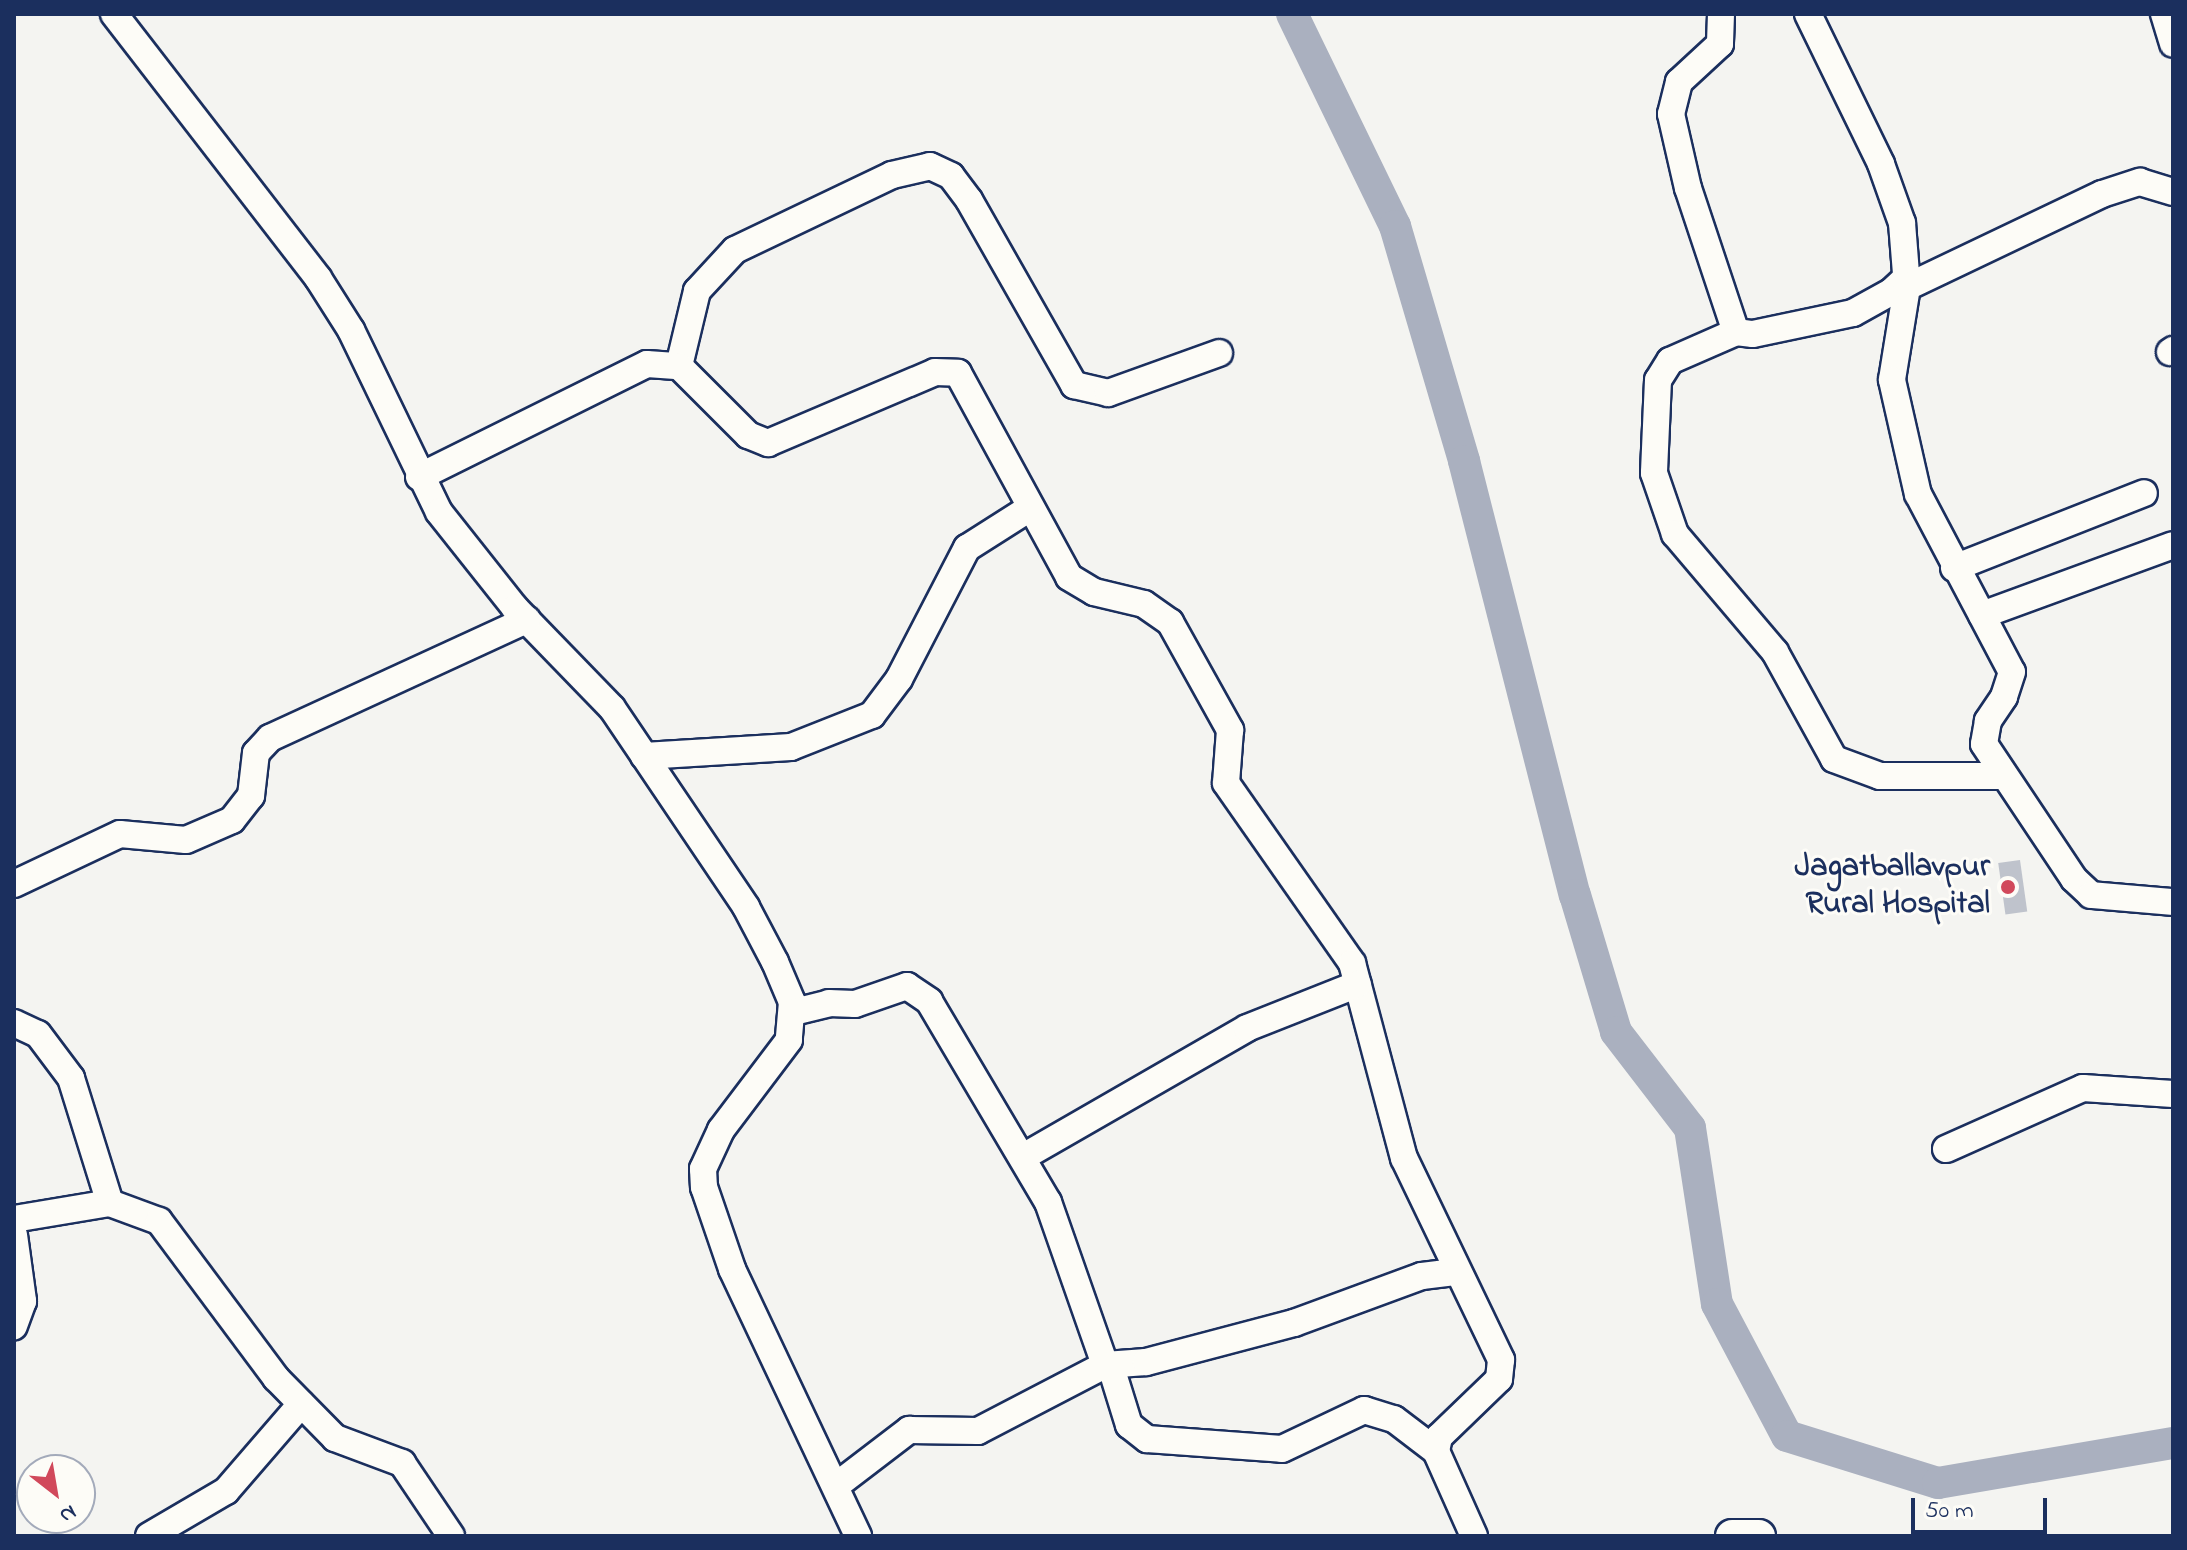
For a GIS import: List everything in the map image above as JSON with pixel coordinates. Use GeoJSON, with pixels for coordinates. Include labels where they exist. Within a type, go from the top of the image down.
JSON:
{"type":"FeatureCollection","features":[{"type":"Feature","properties":{"kind":"main road"},"geometry":{"type":"LineString","coordinates":[[1732,1536],[1759,1536]]}},
{"type":"Feature","properties":{"kind":"street"},"geometry":{"type":"LineString","coordinates":[[114,14],[318,278],[351,330],[419,477],[439,512],[527,620],[612,708],[746,907],[794,1012],[789,1040],[721,1130],[703,1169],[704,1187],[732,1269],[837,1485],[858,1536]]}},
{"type":"Feature","properties":{"kind":"street"},"geometry":{"type":"LineString","coordinates":[[1721,14],[1720,44],[1679,82],[1671,114],[1688,188],[1736,332]]}},
{"type":"Feature","properties":{"kind":"street"},"geometry":{"type":"LineString","coordinates":[[1808,14],[1881,164],[1902,223],[1907,282],[1892,380],[1918,494],[1954,568],[2012,672],[1984,736],[2001,776],[2074,879],[2091,895],[2173,902]]}},
{"type":"Feature","properties":{"kind":"street"},"geometry":{"type":"LineString","coordinates":[[2164,14],[2173,44]]}},
{"type":"Feature","properties":{"kind":"street"},"geometry":{"type":"LineString","coordinates":[[679,366],[697,291],[735,250],[892,175],[930,166],[951,176],[969,200],[1074,385],[1108,393],[1219,353]]}},
{"type":"Feature","properties":{"kind":"street"},"geometry":{"type":"LineString","coordinates":[[2001,776],[1880,776],[1834,759],[1775,652],[1675,534],[1654,473],[1658,380],[1670,361],[1736,332],[1753,334],[1853,313],[1907,282],[2102,194],[2152,182],[2173,192]]}},
{"type":"Feature","properties":{"kind":"street"},"geometry":{"type":"LineString","coordinates":[[419,477],[647,364],[679,366],[748,435],[768,443],[935,372],[958,373],[1069,577],[1094,592],[1144,604],[1170,622],[1230,730],[1226,783],[1334,932],[1358,984],[1396,1136],[1502,1367],[1499,1379],[1439,1437],[1436,1451]]}},
{"type":"Feature","properties":{"kind":"street"},"geometry":{"type":"LineString","coordinates":[[1954,568],[2144,493]]}},
{"type":"Feature","properties":{"kind":"street"},"geometry":{"type":"LineString","coordinates":[[644,756],[791,747],[872,715],[899,679],[967,548],[1030,508]]}},
{"type":"Feature","properties":{"kind":"street"},"geometry":{"type":"LineString","coordinates":[[1982,615],[2173,545]]}},
{"type":"Feature","properties":{"kind":"street"},"geometry":{"type":"LineString","coordinates":[[14,884],[120,834],[186,840],[232,820],[251,796],[256,753],[270,738],[527,620]]}},
{"type":"Feature","properties":{"kind":"street"},"geometry":{"type":"LineString","coordinates":[[1023,1157],[1247,1028],[1358,984]]}},
{"type":"Feature","properties":{"kind":"street"},"geometry":{"type":"LineString","coordinates":[[794,1012],[829,1003],[855,1004],[903,986],[914,987],[929,1001],[1048,1202],[1129,1425],[1147,1439],[1282,1449],[1364,1410],[1394,1419],[1436,1451],[1474,1536]]}},
{"type":"Feature","properties":{"kind":"street"},"geometry":{"type":"LineString","coordinates":[[14,1023],[38,1034],[71,1078],[110,1203]]}},
{"type":"Feature","properties":{"kind":"street"},"geometry":{"type":"LineString","coordinates":[[1946,1149],[2083,1088],[2173,1094]]}},
{"type":"Feature","properties":{"kind":"street"},"geometry":{"type":"LineString","coordinates":[[14,1219],[110,1203],[148,1215],[170,1232],[276,1378],[349,1447],[402,1463],[451,1536]]}},
{"type":"Feature","properties":{"kind":"street"},"geometry":{"type":"LineString","coordinates":[[14,1235],[23,1301],[14,1326]]}},
{"type":"Feature","properties":{"kind":"street"},"geometry":{"type":"LineString","coordinates":[[837,1485],[909,1430],[978,1431],[1108,1366],[1294,1323],[1405,1281],[1457,1272]]}},
{"type":"Feature","properties":{"kind":"street"},"geometry":{"type":"LineString","coordinates":[[149,1536],[206,1507],[236,1482],[301,1404]]}},
{"type":"Feature","properties":{"kind":"building"},"geometry":{"type":"Polygon","coordinates":[[[2020,860],[2027,911],[2005,915],[1998,863],[2020,860]]]}},
{"type":"Feature","properties":{"kind":"waterway"},"geometry":{"type":"LineString","coordinates":[[1292,14],[1395,226],[1464,461],[1575,895],[1616,1032],[1690,1128],[1717,1304],[1787,1436],[1938,1483],[2173,1443]]}},
{"type":"Feature","properties":{"kind":"place","name":"Jagatballavpur Rural Hospital"},"geometry":{"type":"Point","coordinates":[2008,887]}}]}
